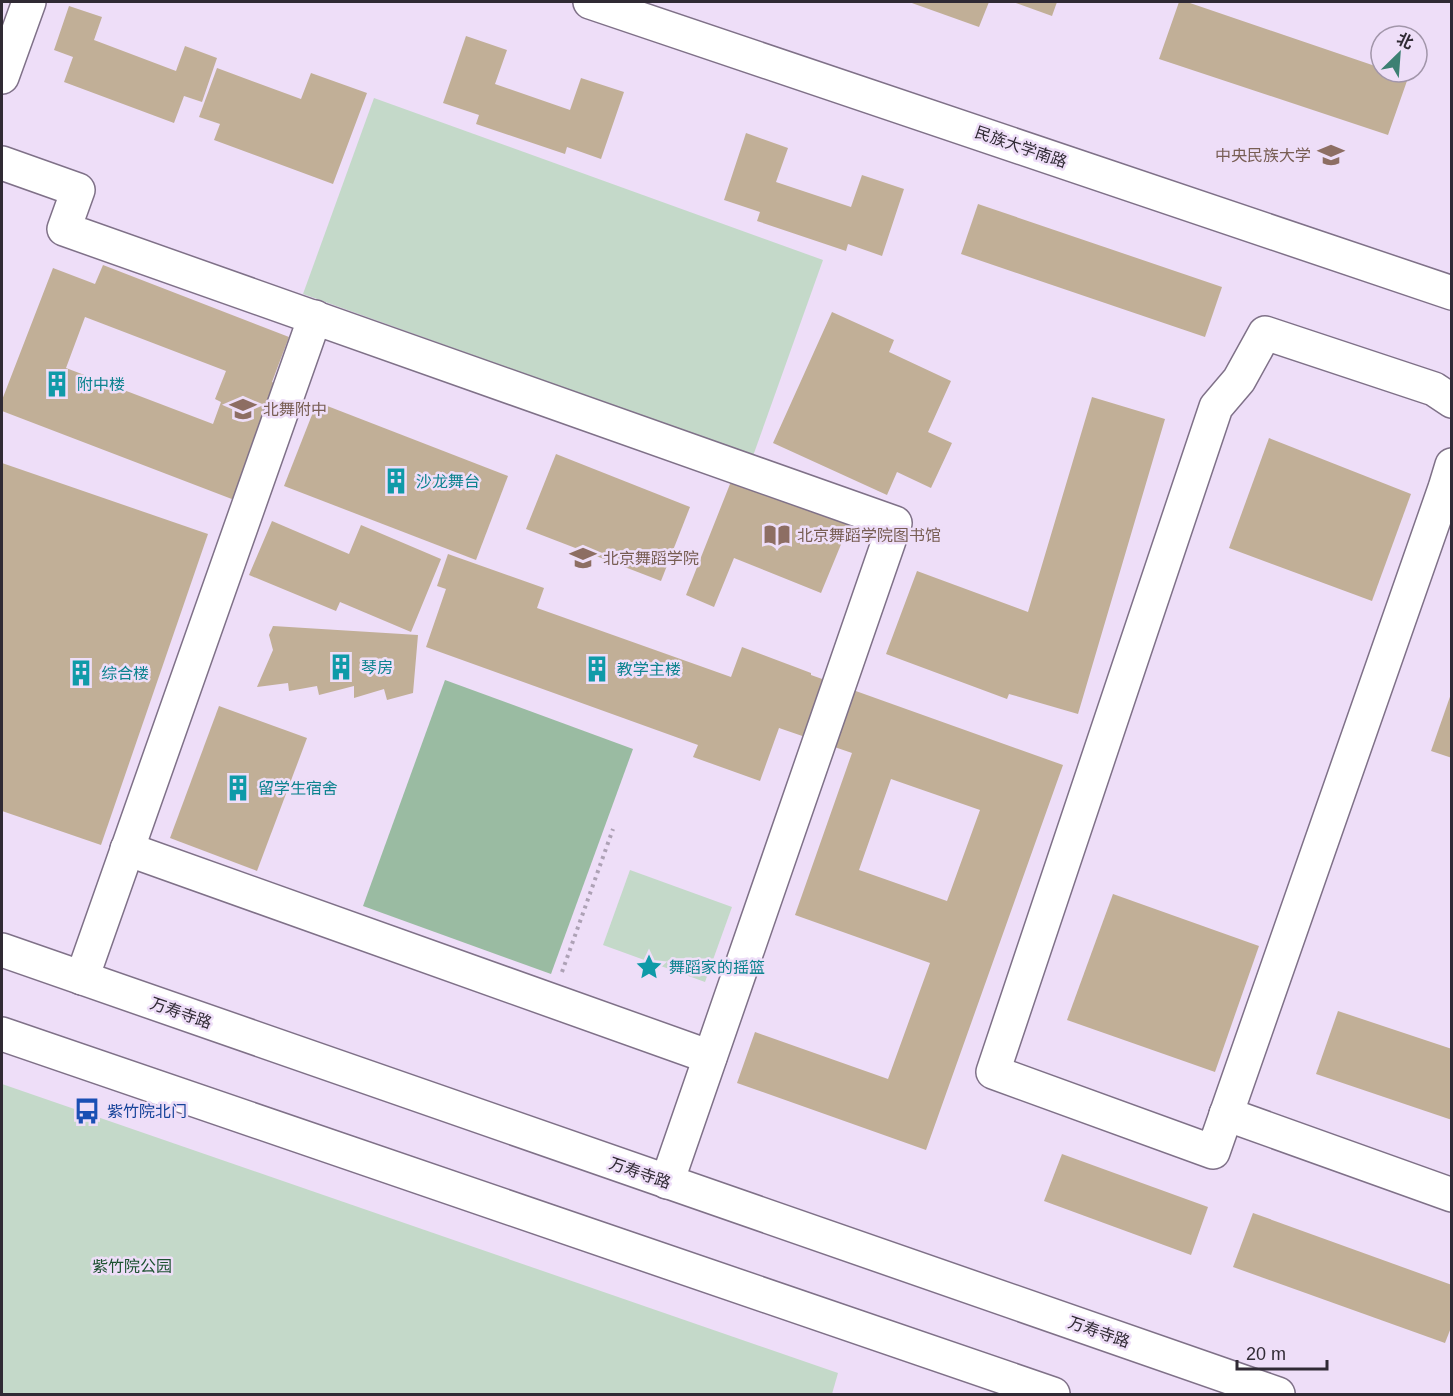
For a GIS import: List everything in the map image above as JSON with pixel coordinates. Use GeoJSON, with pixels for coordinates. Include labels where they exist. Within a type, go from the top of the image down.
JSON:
{"type":"FeatureCollection","features":[{"type":"Feature","properties":{"kind":"street"},"geometry":{"type":"LineString","coordinates":[[2,77],[29,2]]}},
{"type":"Feature","properties":{"kind":"street","name":"民族大学南路"},"geometry":{"type":"LineString","coordinates":[[590,2],[1452,293]]}},
{"type":"Feature","properties":{"kind":"street"},"geometry":{"type":"LineString","coordinates":[[2,163],[78,190],[64,229],[895,523],[667,1182]]}},
{"type":"Feature","properties":{"kind":"street"},"geometry":{"type":"LineString","coordinates":[[82,978],[315,318]]}},
{"type":"Feature","properties":{"kind":"street"},"geometry":{"type":"LineString","coordinates":[[1449,481],[1213,1152],[993,1072],[1216,407],[1239,380],[1265,333],[1434,389],[1452,401]]}},
{"type":"Feature","properties":{"kind":"street"},"geometry":{"type":"LineString","coordinates":[[127,849],[710,1057]]}},
{"type":"Feature","properties":{"kind":"street","name":"万寿寺路"},"geometry":{"type":"LineString","coordinates":[[2,950],[1278,1395]]}},
{"type":"Feature","properties":{"kind":"street"},"geometry":{"type":"LineString","coordinates":[[2,1034],[1053,1395]]}},
{"type":"Feature","properties":{"kind":"street"},"geometry":{"type":"LineString","coordinates":[[1226,1114],[1452,1195]]}},
{"type":"Feature","properties":{"kind":"path"},"geometry":{"type":"LineString","coordinates":[[552,1001],[613,829]]}},
{"type":"Feature","properties":{"kind":"green space"},"geometry":{"type":"Polygon","coordinates":[[[374,98],[823,260],[753,456],[303,294],[374,98]]]}},
{"type":"Feature","properties":{"kind":"green space"},"geometry":{"type":"Polygon","coordinates":[[[445,680],[633,749],[551,974],[363,906],[445,680]]]}},
{"type":"Feature","properties":{"kind":"green space"},"geometry":{"type":"Polygon","coordinates":[[[630,870],[732,907],[705,982],[603,945],[630,870]]]}},
{"type":"Feature","properties":{"kind":"green space","name":"紫竹院公园"},"geometry":{"type":"Polygon","coordinates":[[[2,1084],[838,1373],[832,1394],[2,1394],[2,1084]]]}},
{"type":"Feature","properties":{"kind":"building"},"geometry":{"type":"Polygon","coordinates":[[[909,2],[989,2],[979,27],[909,2]]]}},
{"type":"Feature","properties":{"kind":"building"},"geometry":{"type":"Polygon","coordinates":[[[1013,2],[1057,2],[1052,16],[1013,2]]]}},
{"type":"Feature","properties":{"kind":"building"},"geometry":{"type":"Polygon","coordinates":[[[1179,2],[1187,2],[1369,64],[1369,84],[1406,84],[1388,135],[1159,59],[1179,2]]]}},
{"type":"Feature","properties":{"kind":"building"},"geometry":{"type":"Polygon","coordinates":[[[69,6],[102,17],[94,40],[176,71],[185,46],[217,58],[202,102],[184,96],[174,123],[64,82],[73,57],[54,50],[69,6]]]}},
{"type":"Feature","properties":{"kind":"building"},"geometry":{"type":"Polygon","coordinates":[[[466,36],[507,50],[495,84],[570,110],[581,78],[624,92],[601,159],[567,147],[565,154],[476,124],[479,115],[443,103],[466,36]]]}},
{"type":"Feature","properties":{"kind":"building"},"geometry":{"type":"Polygon","coordinates":[[[217,68],[301,99],[311,73],[367,93],[333,184],[214,140],[220,124],[199,117],[217,68]]]}},
{"type":"Feature","properties":{"kind":"building"},"geometry":{"type":"Polygon","coordinates":[[[746,133],[788,148],[776,182],[851,207],[862,175],[904,189],[882,256],[848,244],[846,251],[757,221],[760,212],[724,200],[746,133]]]}},
{"type":"Feature","properties":{"kind":"building"},"geometry":{"type":"Polygon","coordinates":[[[978,204],[1222,287],[1205,337],[961,254],[978,204]]]}},
{"type":"Feature","properties":{"kind":"building","name":"附中楼"},"geometry":{"type":"Polygon","coordinates":[[[103,265],[289,337],[272,382],[281,386],[237,501],[2,411],[2,400],[53,268],[95,284],[103,265]],[[85,317],[66,368],[213,424],[221,402],[215,399],[226,371],[85,317]]]}},
{"type":"Feature","properties":{"kind":"building"},"geometry":{"type":"Polygon","coordinates":[[[832,312],[894,340],[889,352],[951,381],[928,432],[952,443],[931,488],[897,472],[887,495],[773,443],[832,312]]]}},
{"type":"Feature","properties":{"kind":"building"},"geometry":{"type":"Polygon","coordinates":[[[1092,397],[1165,419],[1078,714],[1009,694],[1007,699],[886,654],[917,571],[1028,612],[1092,397]]]}},
{"type":"Feature","properties":{"kind":"building","name":"沙龙舞台"},"geometry":{"type":"Polygon","coordinates":[[[317,402],[508,476],[476,560],[284,486],[317,402]]]}},
{"type":"Feature","properties":{"kind":"building"},"geometry":{"type":"Polygon","coordinates":[[[1269,438],[1411,494],[1372,601],[1229,548],[1269,438]]]}},
{"type":"Feature","properties":{"kind":"building"},"geometry":{"type":"Polygon","coordinates":[[[556,454],[690,507],[661,581],[526,529],[556,454]]]}},
{"type":"Feature","properties":{"kind":"building","name":"综合楼"},"geometry":{"type":"Polygon","coordinates":[[[2,463],[208,534],[101,845],[2,811],[2,463]]]}},
{"type":"Feature","properties":{"kind":"building"},"geometry":{"type":"Polygon","coordinates":[[[732,479],[849,525],[821,593],[734,558],[714,607],[686,595],[732,479]]]}},
{"type":"Feature","properties":{"kind":"building"},"geometry":{"type":"Polygon","coordinates":[[[272,521],[349,554],[361,525],[441,559],[411,632],[340,602],[336,611],[249,575],[272,521]]]}},
{"type":"Feature","properties":{"kind":"building"},"geometry":{"type":"Polygon","coordinates":[[[448,554],[544,588],[537,608],[731,677],[742,647],[811,673],[811,675],[1063,765],[926,1150],[737,1083],[755,1032],[888,1079],[930,963],[795,915],[852,753],[779,728],[760,781],[693,757],[698,745],[426,647],[446,589],[437,586],[448,554]],[[891,779],[859,870],[947,901],[980,810],[891,779]]]}},
{"type":"Feature","properties":{"kind":"building","name":"琴房"},"geometry":{"type":"Polygon","coordinates":[[[273,626],[418,635],[413,693],[387,700],[384,689],[354,698],[354,686],[319,695],[317,686],[289,691],[288,683],[257,687],[273,650],[269,635],[273,626]]]}},
{"type":"Feature","properties":{"kind":"building"},"geometry":{"type":"Polygon","coordinates":[[[1452,691],[1452,758],[1431,751],[1452,691]]]}},
{"type":"Feature","properties":{"kind":"building","name":"留学生宿舍"},"geometry":{"type":"Polygon","coordinates":[[[219,706],[307,738],[257,871],[170,838],[219,706]]]}},
{"type":"Feature","properties":{"kind":"building"},"geometry":{"type":"Polygon","coordinates":[[[1113,894],[1259,946],[1215,1072],[1067,1020],[1113,894]]]}},
{"type":"Feature","properties":{"kind":"building"},"geometry":{"type":"Polygon","coordinates":[[[1338,1011],[1452,1049],[1452,1120],[1316,1074],[1338,1011]]]}},
{"type":"Feature","properties":{"kind":"building"},"geometry":{"type":"Polygon","coordinates":[[[1062,1154],[1208,1207],[1191,1255],[1044,1201],[1062,1154]]]}},
{"type":"Feature","properties":{"kind":"building"},"geometry":{"type":"Polygon","coordinates":[[[1253,1213],[1452,1285],[1452,1325],[1445,1343],[1233,1267],[1253,1213]]]}},
{"type":"Feature","properties":{"kind":"place","name":"中央民族大学"},"geometry":{"type":"Point","coordinates":[1331,155]}},
{"type":"Feature","properties":{"kind":"place","name":"附中楼"},"geometry":{"type":"Point","coordinates":[57,384]}},
{"type":"Feature","properties":{"kind":"place","name":"北舞附中"},"geometry":{"type":"Point","coordinates":[243,409]}},
{"type":"Feature","properties":{"kind":"place","name":"沙龙舞台"},"geometry":{"type":"Point","coordinates":[396,481]}},
{"type":"Feature","properties":{"kind":"place","name":"北京舞蹈学院图书馆"},"geometry":{"type":"Point","coordinates":[777,535]}},
{"type":"Feature","properties":{"kind":"place","name":"北京舞蹈学院"},"geometry":{"type":"Point","coordinates":[583,558]}},
{"type":"Feature","properties":{"kind":"place","name":"琴房"},"geometry":{"type":"Point","coordinates":[341,667]}},
{"type":"Feature","properties":{"kind":"place","name":"教学主楼"},"geometry":{"type":"Point","coordinates":[597,669]}},
{"type":"Feature","properties":{"kind":"place","name":"综合楼"},"geometry":{"type":"Point","coordinates":[81,673]}},
{"type":"Feature","properties":{"kind":"place","name":"留学生宿舍"},"geometry":{"type":"Point","coordinates":[238,788]}},
{"type":"Feature","properties":{"kind":"place","name":"舞蹈家的摇篮"},"geometry":{"type":"Point","coordinates":[649,967]}},
{"type":"Feature","properties":{"kind":"place","name":"紫竹院北门"},"geometry":{"type":"Point","coordinates":[87,1111]}}]}
